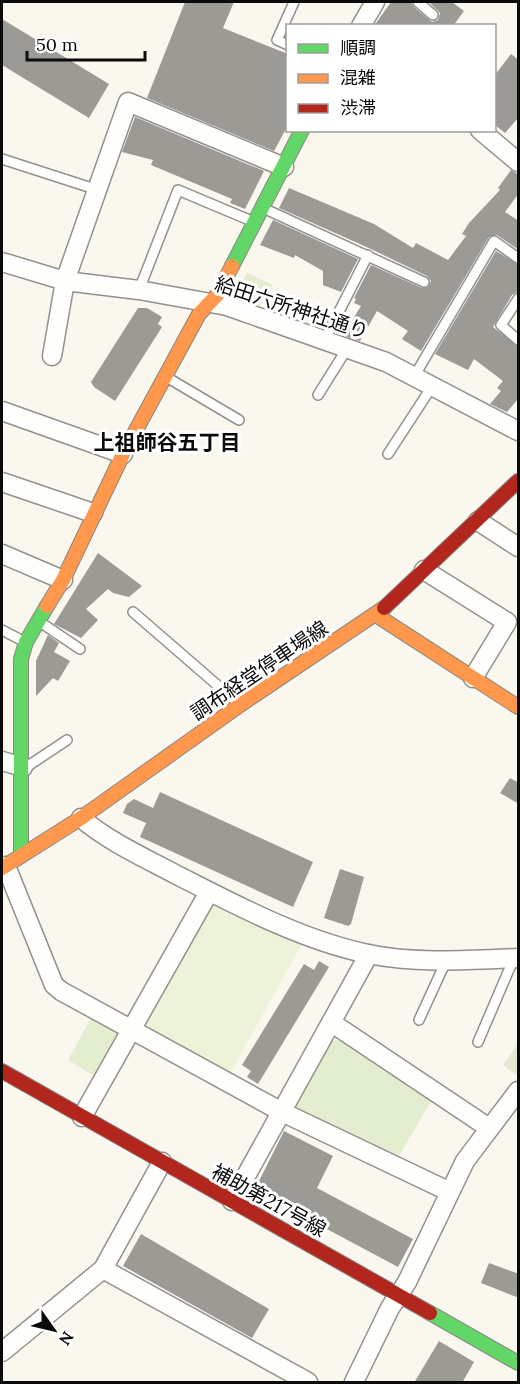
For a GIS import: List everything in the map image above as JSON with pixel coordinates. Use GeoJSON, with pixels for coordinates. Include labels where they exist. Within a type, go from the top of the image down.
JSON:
{"type":"FeatureCollection","features":[{"type":"Feature","properties":{"kind":"street"},"geometry":{"type":"LineString","coordinates":[[362,24],[370,3]]}},
{"type":"Feature","properties":{"kind":"street"},"geometry":{"type":"LineString","coordinates":[[52,356],[65,281],[128,102],[284,167]]}},
{"type":"Feature","properties":{"kind":"street"},"geometry":{"type":"LineString","coordinates":[[301,132],[218,294],[200,314],[123,454],[63,580],[26,642],[21,659],[23,767],[10,863],[54,985],[131,1031],[282,1112],[448,1191]]}},
{"type":"Feature","properties":{"kind":"street"},"geometry":{"type":"LineString","coordinates":[[482,132],[519,162]]}},
{"type":"Feature","properties":{"kind":"street","name":"給田六所神社通り"},"geometry":{"type":"LineString","coordinates":[[2,262],[65,281],[210,302],[325,339],[415,375],[519,431]]}},
{"type":"Feature","properties":{"kind":"street"},"geometry":{"type":"LineString","coordinates":[[2,411],[123,454]]}},
{"type":"Feature","properties":{"kind":"street","name":"調布経堂停車場線"},"geometry":{"type":"LineString","coordinates":[[10,863],[81,818],[240,705],[376,615],[519,481]]}},
{"type":"Feature","properties":{"kind":"street"},"geometry":{"type":"LineString","coordinates":[[2,482],[93,513]]}},
{"type":"Feature","properties":{"kind":"street"},"geometry":{"type":"LineString","coordinates":[[478,521],[519,547]]}},
{"type":"Feature","properties":{"kind":"street"},"geometry":{"type":"LineString","coordinates":[[2,554],[63,580]]}},
{"type":"Feature","properties":{"kind":"street"},"geometry":{"type":"LineString","coordinates":[[424,570],[507,622],[473,678]]}},
{"type":"Feature","properties":{"kind":"street"},"geometry":{"type":"LineString","coordinates":[[376,615],[519,707]]}},
{"type":"Feature","properties":{"kind":"street"},"geometry":{"type":"LineString","coordinates":[[2,761],[23,767]]}},
{"type":"Feature","properties":{"kind":"street"},"geometry":{"type":"LineString","coordinates":[[81,818],[140,856],[209,892],[308,936],[369,954],[446,961],[516,958]]}},
{"type":"Feature","properties":{"kind":"street"},"geometry":{"type":"LineString","coordinates":[[81,1117],[209,892]]}},
{"type":"Feature","properties":{"kind":"street"},"geometry":{"type":"LineString","coordinates":[[232,1202],[369,954]]}},
{"type":"Feature","properties":{"kind":"street"},"geometry":{"type":"LineString","coordinates":[[332,1023],[489,1128]]}},
{"type":"Feature","properties":{"kind":"street","name":"補助第217号線"},"geometry":{"type":"LineString","coordinates":[[2,1071],[519,1363]]}},
{"type":"Feature","properties":{"kind":"street"},"geometry":{"type":"LineString","coordinates":[[354,1383],[465,1161],[519,1092]]}},
{"type":"Feature","properties":{"kind":"street"},"geometry":{"type":"LineString","coordinates":[[2,1352],[103,1269],[162,1162]]}},
{"type":"Feature","properties":{"kind":"street"},"geometry":{"type":"LineString","coordinates":[[103,1269],[309,1383]]}},
{"type":"Feature","properties":{"kind":"lane"},"geometry":{"type":"LineString","coordinates":[[286,44],[277,40],[294,2]]}},
{"type":"Feature","properties":{"kind":"lane"},"geometry":{"type":"LineString","coordinates":[[418,2],[433,15]]}},
{"type":"Feature","properties":{"kind":"lane"},"geometry":{"type":"LineString","coordinates":[[2,159],[98,190]]}},
{"type":"Feature","properties":{"kind":"lane"},"geometry":{"type":"LineString","coordinates":[[139,290],[178,190],[256,222]]}},
{"type":"Feature","properties":{"kind":"lane"},"geometry":{"type":"LineString","coordinates":[[263,208],[423,282]]}},
{"type":"Feature","properties":{"kind":"lane"},"geometry":{"type":"LineString","coordinates":[[415,375],[494,241],[519,258]]}},
{"type":"Feature","properties":{"kind":"lane"},"geometry":{"type":"LineString","coordinates":[[325,339],[368,255]]}},
{"type":"Feature","properties":{"kind":"lane"},"geometry":{"type":"LineString","coordinates":[[519,299],[501,325],[519,340]]}},
{"type":"Feature","properties":{"kind":"lane"},"geometry":{"type":"LineString","coordinates":[[318,395],[348,347]]}},
{"type":"Feature","properties":{"kind":"lane"},"geometry":{"type":"LineString","coordinates":[[166,376],[239,420]]}},
{"type":"Feature","properties":{"kind":"lane"},"geometry":{"type":"LineString","coordinates":[[388,454],[433,385]]}},
{"type":"Feature","properties":{"kind":"lane"},"geometry":{"type":"LineString","coordinates":[[133,612],[240,705]]}},
{"type":"Feature","properties":{"kind":"lane"},"geometry":{"type":"LineString","coordinates":[[39,621],[80,649]]}},
{"type":"Feature","properties":{"kind":"lane"},"geometry":{"type":"LineString","coordinates":[[2,630],[26,642]]}},
{"type":"Feature","properties":{"kind":"lane"},"geometry":{"type":"LineString","coordinates":[[23,767],[27,768],[67,740]]}},
{"type":"Feature","properties":{"kind":"lane"},"geometry":{"type":"LineString","coordinates":[[478,1042],[516,958]]}},
{"type":"Feature","properties":{"kind":"lane"},"geometry":{"type":"LineString","coordinates":[[419,1020],[446,961]]}},
{"type":"Feature","properties":{"kind":"green space"},"geometry":{"type":"Polygon","coordinates":[[[247,273],[273,285],[258,309],[247,305],[249,301],[234,296],[247,273]]]}},
{"type":"Feature","properties":{"kind":"green space"},"geometry":{"type":"Polygon","coordinates":[[[211,901],[303,942],[228,1077],[141,1030],[211,901]]]}},
{"type":"Feature","properties":{"kind":"green space"},"geometry":{"type":"Polygon","coordinates":[[[92,1016],[117,1031],[118,1037],[96,1077],[68,1060],[92,1016]]]}},
{"type":"Feature","properties":{"kind":"green space"},"geometry":{"type":"Polygon","coordinates":[[[518,1035],[518,1076],[503,1065],[516,1046],[518,1035]]]}},
{"type":"Feature","properties":{"kind":"green space"},"geometry":{"type":"Polygon","coordinates":[[[341,1040],[432,1100],[397,1159],[297,1110],[294,1103],[332,1041],[341,1040]]]}},
{"type":"Feature","properties":{"kind":"building"},"geometry":{"type":"Polygon","coordinates":[[[185,2],[234,2],[223,28],[286,53],[286,129],[274,151],[147,98],[185,2]]]}},
{"type":"Feature","properties":{"kind":"building"},"geometry":{"type":"Polygon","coordinates":[[[391,2],[411,2],[432,22],[438,20],[440,13],[429,2],[452,2],[464,11],[454,24],[375,24],[391,2]]]}},
{"type":"Feature","properties":{"kind":"building"},"geometry":{"type":"Polygon","coordinates":[[[2,19],[109,84],[89,118],[2,65],[2,19]]]}},
{"type":"Feature","properties":{"kind":"building"},"geometry":{"type":"Polygon","coordinates":[[[511,54],[519,60],[519,117],[505,133],[496,126],[496,74],[511,54]]]}},
{"type":"Feature","properties":{"kind":"building"},"geometry":{"type":"Polygon","coordinates":[[[135,117],[264,171],[245,209],[230,203],[232,199],[151,165],[153,160],[122,152],[135,117]]]}},
{"type":"Feature","properties":{"kind":"building"},"geometry":{"type":"Polygon","coordinates":[[[511,170],[519,175],[519,193],[505,212],[519,221],[519,250],[497,235],[489,237],[421,351],[402,339],[408,331],[377,311],[360,341],[336,333],[341,324],[348,327],[361,306],[354,303],[356,299],[354,298],[371,265],[422,288],[428,287],[431,281],[427,276],[371,249],[279,208],[289,188],[374,224],[413,248],[416,243],[448,260],[466,236],[462,234],[469,223],[500,190],[498,188],[511,170]]]}},
{"type":"Feature","properties":{"kind":"building"},"geometry":{"type":"Polygon","coordinates":[[[273,220],[358,259],[341,292],[323,285],[323,271],[295,255],[294,258],[260,245],[273,220]]]}},
{"type":"Feature","properties":{"kind":"building"},"geometry":{"type":"Polygon","coordinates":[[[496,251],[519,265],[519,292],[512,295],[493,327],[519,347],[519,398],[507,412],[490,404],[501,391],[497,388],[503,381],[474,359],[468,370],[435,354],[496,251]]]}},
{"type":"Feature","properties":{"kind":"building"},"geometry":{"type":"Polygon","coordinates":[[[138,308],[147,308],[162,317],[158,324],[162,327],[115,401],[94,387],[91,382],[138,308]]]}},
{"type":"Feature","properties":{"kind":"building"},"geometry":{"type":"Polygon","coordinates":[[[98,553],[142,586],[129,597],[113,593],[108,589],[86,609],[98,620],[81,638],[54,624],[98,553]]]}},
{"type":"Feature","properties":{"kind":"building"},"geometry":{"type":"Polygon","coordinates":[[[48,635],[59,643],[54,652],[70,661],[58,681],[53,678],[36,696],[36,661],[48,635]]]}},
{"type":"Feature","properties":{"kind":"building"},"geometry":{"type":"Polygon","coordinates":[[[510,778],[519,783],[519,804],[500,793],[510,778]]]}},
{"type":"Feature","properties":{"kind":"building"},"geometry":{"type":"Polygon","coordinates":[[[160,792],[313,862],[293,907],[140,837],[146,823],[123,813],[127,804],[134,799],[153,808],[160,792]]]}},
{"type":"Feature","properties":{"kind":"building"},"geometry":{"type":"Polygon","coordinates":[[[340,869],[364,877],[351,924],[348,926],[324,918],[340,869]]]}},
{"type":"Feature","properties":{"kind":"building"},"geometry":{"type":"Polygon","coordinates":[[[319,961],[329,967],[258,1084],[247,1077],[251,1071],[242,1065],[304,964],[314,970],[319,961]]]}},
{"type":"Feature","properties":{"kind":"building"},"geometry":{"type":"Polygon","coordinates":[[[284,1131],[333,1156],[317,1188],[413,1239],[398,1267],[310,1220],[311,1217],[255,1189],[284,1131]]]}},
{"type":"Feature","properties":{"kind":"building"},"geometry":{"type":"Polygon","coordinates":[[[141,1234],[269,1309],[252,1338],[123,1266],[141,1234]]]}},
{"type":"Feature","properties":{"kind":"building"},"geometry":{"type":"Polygon","coordinates":[[[489,1263],[519,1274],[519,1298],[481,1283],[489,1263]]]}},
{"type":"Feature","properties":{"kind":"building"},"geometry":{"type":"Polygon","coordinates":[[[439,1341],[474,1362],[462,1383],[414,1383],[439,1341]]]}},
{"type":"Feature","properties":{"kind":"traffic: fast"},"geometry":{"type":"LineString","coordinates":[[232,266],[301,132]]}},
{"type":"Feature","properties":{"kind":"traffic: fast"},"geometry":{"type":"LineString","coordinates":[[21,856],[21,659],[26,642],[47,606]]}},
{"type":"Feature","properties":{"kind":"traffic: fast"},"geometry":{"type":"LineString","coordinates":[[430,1313],[518,1363]]}},
{"type":"Feature","properties":{"kind":"traffic: slow"},"geometry":{"type":"LineString","coordinates":[[47,606],[63,580],[123,454],[199,314],[218,294],[232,266]]}},
{"type":"Feature","properties":{"kind":"traffic: slow"},"geometry":{"type":"LineString","coordinates":[[2,868],[81,818],[240,705],[384,608]]}},
{"type":"Feature","properties":{"kind":"traffic: slow"},"geometry":{"type":"LineString","coordinates":[[376,615],[518,707]]}},
{"type":"Feature","properties":{"kind":"traffic: jam"},"geometry":{"type":"LineString","coordinates":[[384,608],[518,481]]}},
{"type":"Feature","properties":{"kind":"traffic: jam"},"geometry":{"type":"LineString","coordinates":[[2,1071],[430,1313]]}},
{"type":"Feature","properties":{"kind":"district","name":"上祖師谷五丁目"},"geometry":{"type":"Point","coordinates":[167,442]}}]}
